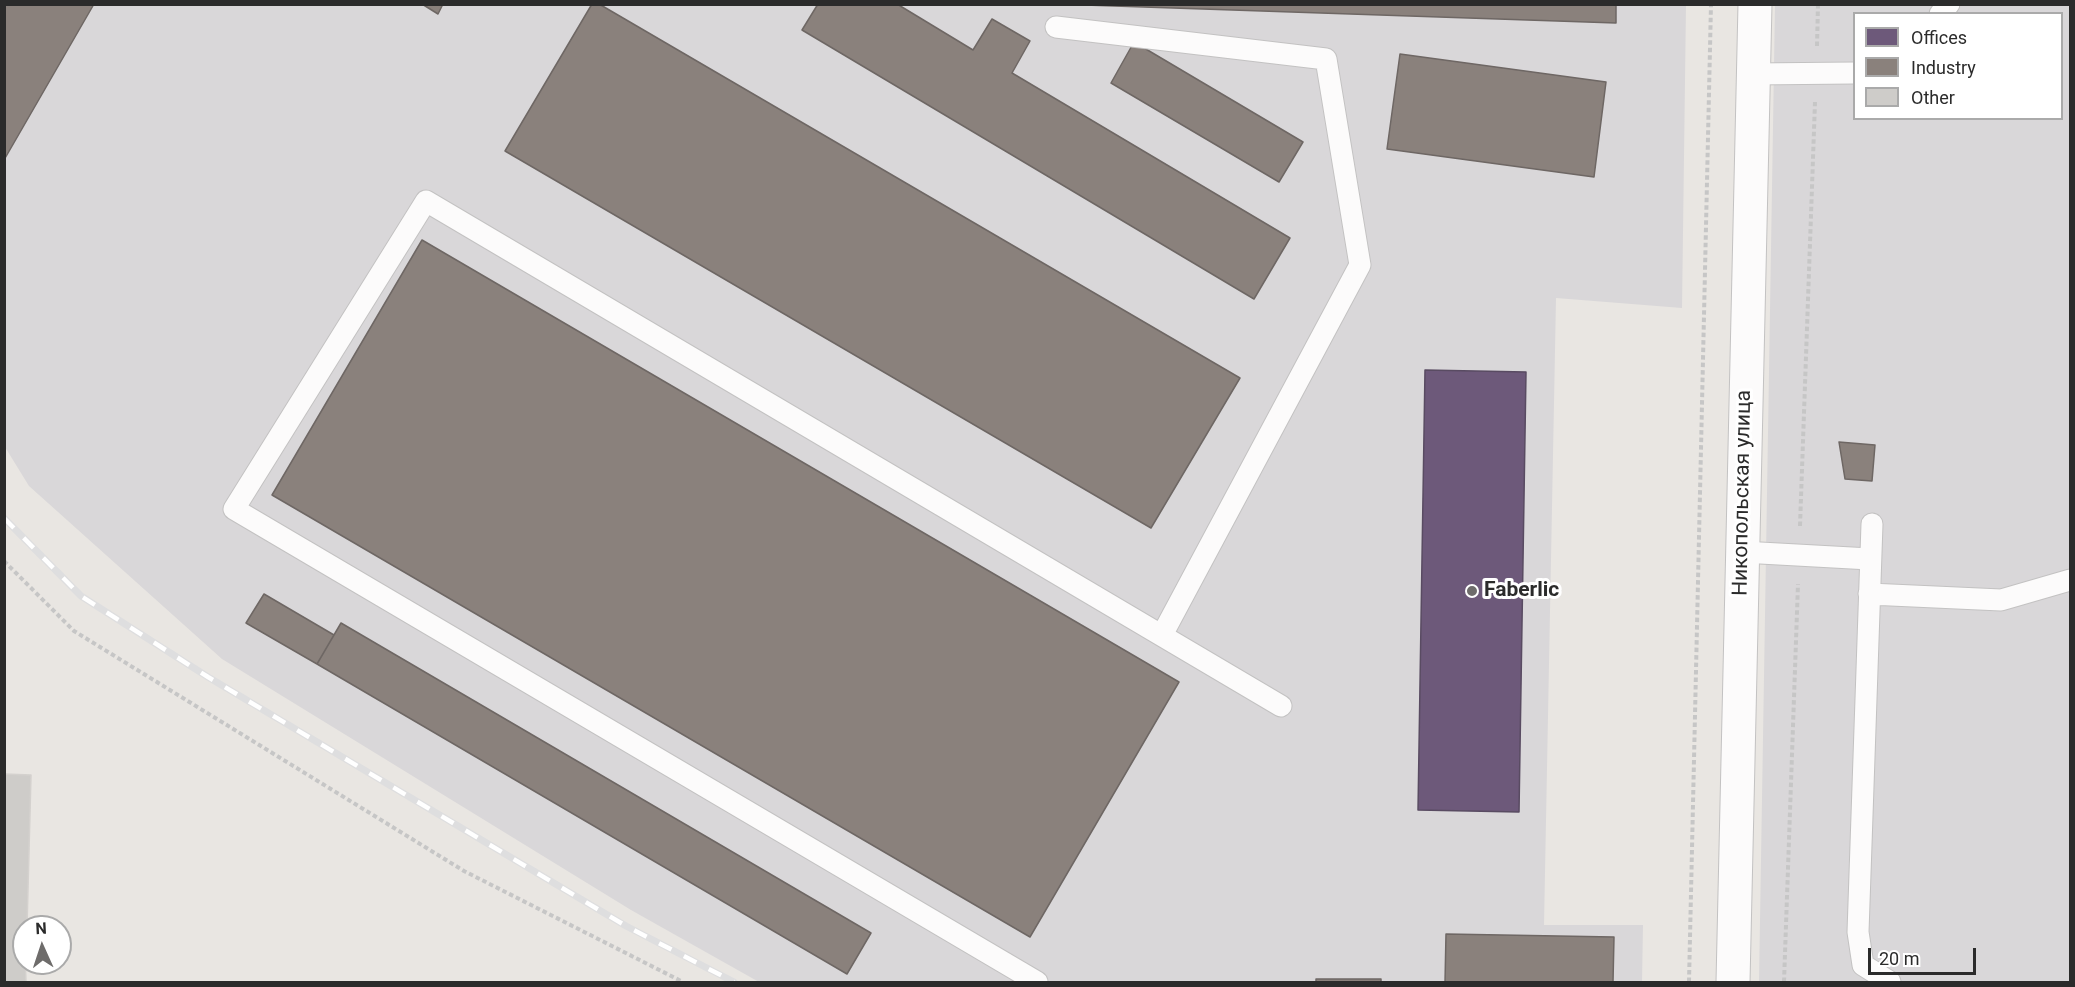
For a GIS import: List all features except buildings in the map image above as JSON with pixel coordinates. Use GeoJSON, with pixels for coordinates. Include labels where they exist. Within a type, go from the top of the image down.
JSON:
{"type":"FeatureCollection","features":[{"type":"Feature","properties":{"kind":"street","name":"Никопольская улица"},"geometry":{"type":"LineString","coordinates":[[1733,982],[1755,4]]}},
{"type":"Feature","properties":{"kind":"lane"},"geometry":{"type":"LineString","coordinates":[[1056,27],[1326,60],[1360,265],[1162,635]]}},
{"type":"Feature","properties":{"kind":"lane"},"geometry":{"type":"LineString","coordinates":[[1753,74],[1853,73]]}},
{"type":"Feature","properties":{"kind":"lane"},"geometry":{"type":"LineString","coordinates":[[1037,982],[234,509],[426,201],[1281,706]]}},
{"type":"Feature","properties":{"kind":"lane"},"geometry":{"type":"LineString","coordinates":[[1872,524],[1858,932],[1863,965],[1890,982]]}},
{"type":"Feature","properties":{"kind":"lane"},"geometry":{"type":"LineString","coordinates":[[1742,552],[1870,559]]}},
{"type":"Feature","properties":{"kind":"lane"},"geometry":{"type":"LineString","coordinates":[[1869,594],[2001,600],[2070,580]]}},
{"type":"Feature","properties":{"kind":"path"},"geometry":{"type":"LineString","coordinates":[[1689,982],[1711,4]]}},
{"type":"Feature","properties":{"kind":"path"},"geometry":{"type":"LineString","coordinates":[[1784,982],[1818,4]]}},
{"type":"Feature","properties":{"kind":"path"},"geometry":{"type":"LineString","coordinates":[[4,561],[74,631],[464,871],[682,982]]}},
{"type":"Feature","properties":{"kind":"shaded area"},"geometry":{"type":"Polygon","coordinates":[[[5,5],[1686,5],[1682,308],[1556,298],[1544,925],[1643,925],[1642,982],[759,982],[631,910],[222,659],[29,486],[5,447],[5,5]]]}},
{"type":"Feature","properties":{"kind":"shaded area"},"geometry":{"type":"Polygon","coordinates":[[[1775,5],[2070,5],[2070,982],[1759,982],[1775,5]]]}},
{"type":"Feature","properties":{"kind":"railway"},"geometry":{"type":"LineString","coordinates":[[4,518],[81,596],[208,677],[626,926],[734,982]]}},
{"type":"Feature","properties":{"kind":"place","name":"Faberlic"},"geometry":{"type":"Point","coordinates":[1472,591]}}]}
